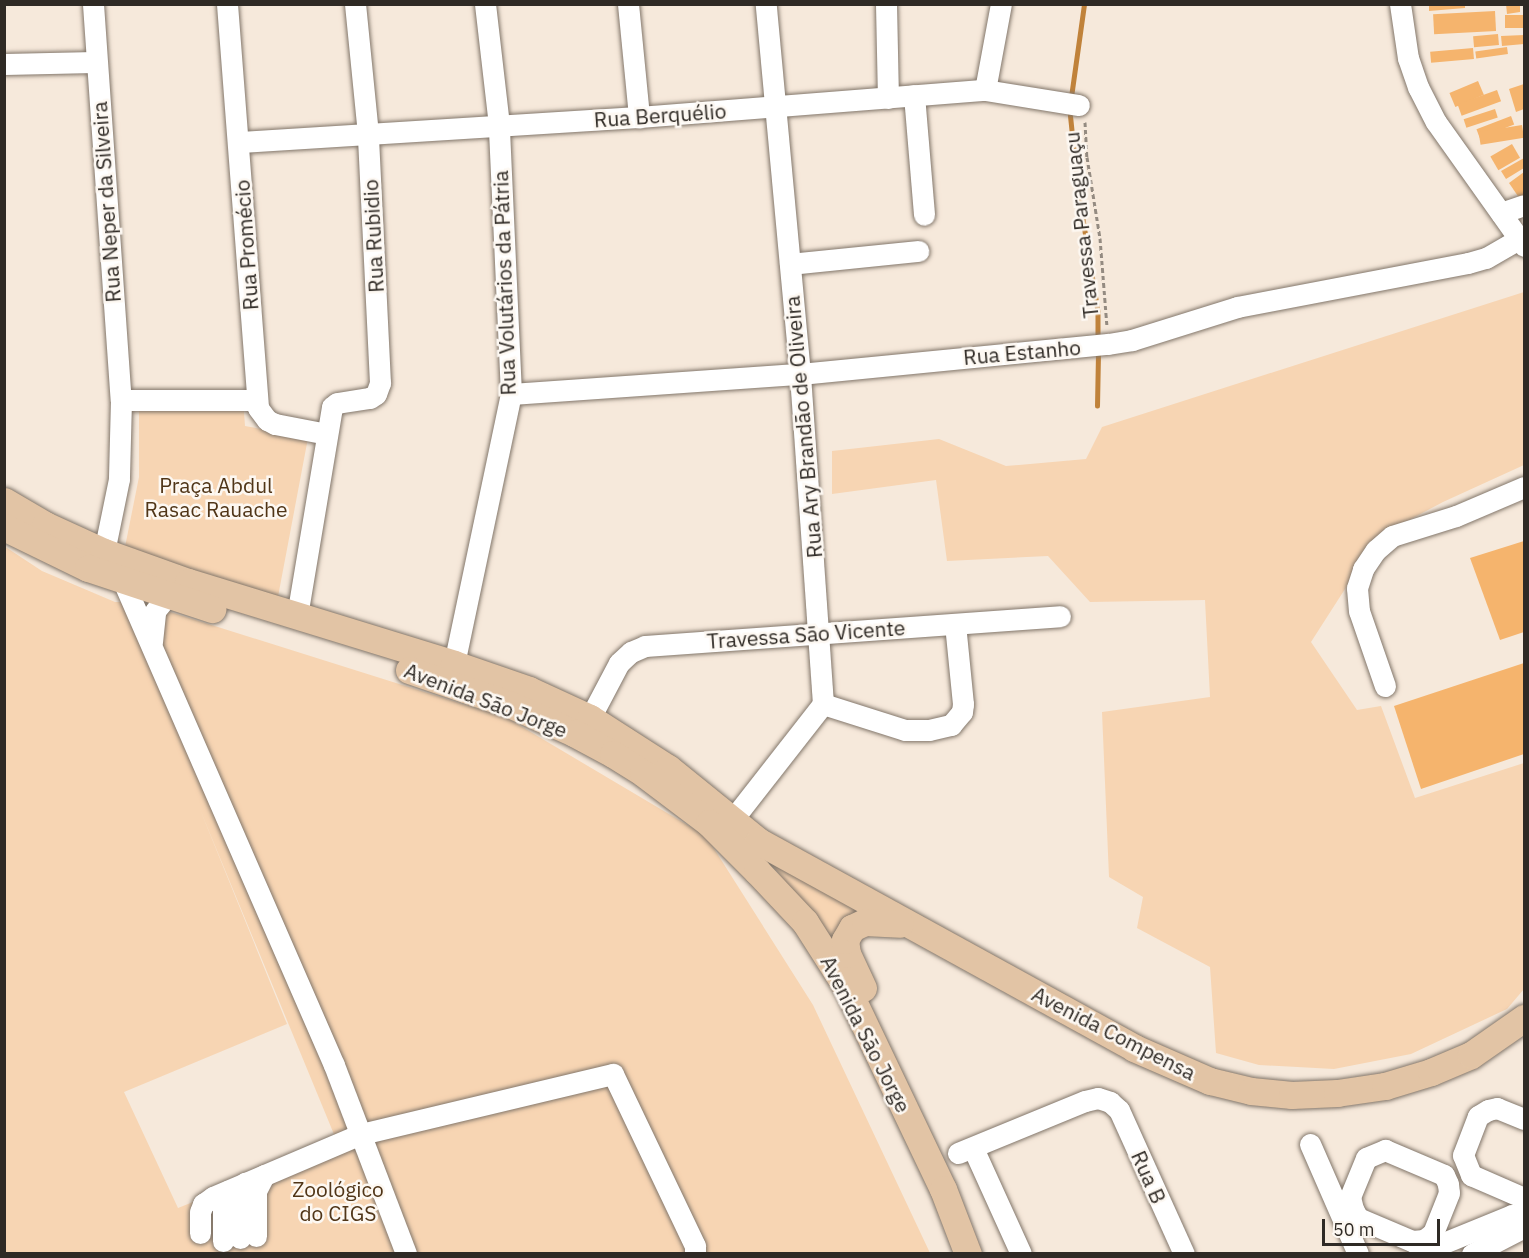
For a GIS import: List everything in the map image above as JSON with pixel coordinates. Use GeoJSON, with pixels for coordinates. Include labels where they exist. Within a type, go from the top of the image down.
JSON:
{"type":"FeatureCollection","features":[{"type":"Feature","properties":{"kind":"main road","name":"Avenida São Jorge"},"geometry":{"type":"LineString","coordinates":[[4,501],[45,525],[104,552],[529,690],[590,718],[669,768],[758,841]]}},
{"type":"Feature","properties":{"kind":"main road","name":"Avenida São Jorge"},"geometry":{"type":"LineString","coordinates":[[4,527],[88,568],[123,581],[440,679],[509,704],[574,733],[644,773],[709,823],[804,922],[847,988],[943,1189],[968,1254]]}},
{"type":"Feature","properties":{"kind":"main road","name":"Avenida Compensa"},"geometry":{"type":"LineString","coordinates":[[758,841],[1134,1048],[1210,1081],[1251,1091],[1292,1095],[1337,1093],[1385,1086],[1431,1072],[1471,1054],[1524,1018]]}},
{"type":"Feature","properties":{"kind":"main road"},"geometry":{"type":"LineString","coordinates":[[910,926],[880,921],[865,922],[852,928],[845,940],[848,954],[981,1254]]}},
{"type":"Feature","properties":{"kind":"street","name":"Rua Neper da Silveira"},"geometry":{"type":"LineString","coordinates":[[93,4],[95,62],[121,400],[119,479],[104,552]]}},
{"type":"Feature","properties":{"kind":"street","name":"Rua Promécio"},"geometry":{"type":"LineString","coordinates":[[227,4],[257,400]]}},
{"type":"Feature","properties":{"kind":"street","name":"Rua Rubidio"},"geometry":{"type":"LineString","coordinates":[[327,434],[334,405],[370,398],[376,394],[380,383],[368,134],[355,4]]}},
{"type":"Feature","properties":{"kind":"street","name":"Rua Volutários da Pátria"},"geometry":{"type":"LineString","coordinates":[[454,664],[511,394],[498,125],[485,4]]}},
{"type":"Feature","properties":{"kind":"street"},"geometry":{"type":"LineString","coordinates":[[628,4],[639,117]]}},
{"type":"Feature","properties":{"kind":"street","name":"Rua Ary Brandão de Oliveira"},"geometry":{"type":"LineString","coordinates":[[766,4],[800,374],[820,632],[823,704]]}},
{"type":"Feature","properties":{"kind":"street"},"geometry":{"type":"LineString","coordinates":[[886,4],[888,98]]}},
{"type":"Feature","properties":{"kind":"street"},"geometry":{"type":"LineString","coordinates":[[985,90],[1001,4]]}},
{"type":"Feature","properties":{"kind":"street"},"geometry":{"type":"LineString","coordinates":[[1400,4],[1408,58],[1418,87],[1436,122],[1522,242]]}},
{"type":"Feature","properties":{"kind":"street"},"geometry":{"type":"LineString","coordinates":[[4,64],[95,62]]}},
{"type":"Feature","properties":{"kind":"street","name":"Rua Berquélio"},"geometry":{"type":"LineString","coordinates":[[238,142],[639,117],[985,90],[1079,105]]}},
{"type":"Feature","properties":{"kind":"street"},"geometry":{"type":"LineString","coordinates":[[914,95],[924,215]]}},
{"type":"Feature","properties":{"kind":"street"},"geometry":{"type":"LineString","coordinates":[[1501,213],[1524,206]]}},
{"type":"Feature","properties":{"kind":"street","name":"Rua Estanho"},"geometry":{"type":"LineString","coordinates":[[511,394],[800,374],[1108,344],[1132,340],[1237,307],[1486,258],[1522,242]]}},
{"type":"Feature","properties":{"kind":"street"},"geometry":{"type":"LineString","coordinates":[[790,264],[918,251]]}},
{"type":"Feature","properties":{"kind":"street"},"geometry":{"type":"LineString","coordinates":[[121,400],[257,400],[261,415],[267,420],[327,434],[297,616]]}},
{"type":"Feature","properties":{"kind":"street"},"geometry":{"type":"LineString","coordinates":[[1385,686],[1359,611],[1357,588],[1363,568],[1376,550],[1392,536],[1456,516],[1524,487]]}},
{"type":"Feature","properties":{"kind":"street"},"geometry":{"type":"LineString","coordinates":[[123,581],[334,1065],[406,1254]]}},
{"type":"Feature","properties":{"kind":"street"},"geometry":{"type":"LineString","coordinates":[[153,648],[152,624],[155,612],[168,595]]}},
{"type":"Feature","properties":{"kind":"street","name":"Travessa São Vicente"},"geometry":{"type":"LineString","coordinates":[[590,718],[619,663],[631,652],[645,646],[1060,616]]}},
{"type":"Feature","properties":{"kind":"street"},"geometry":{"type":"LineString","coordinates":[[733,819],[823,704],[905,730],[929,730],[951,725],[962,712],[963,704],[956,624]]}},
{"type":"Feature","properties":{"kind":"street"},"geometry":{"type":"LineString","coordinates":[[200,1233],[200,1212],[203,1204],[361,1134],[613,1074],[697,1251]]}},
{"type":"Feature","properties":{"kind":"street","name":"Rua B"},"geometry":{"type":"LineString","coordinates":[[1021,1254],[965,1150],[1084,1101],[1098,1098],[1110,1102],[1119,1110],[1184,1254]]}},
{"type":"Feature","properties":{"kind":"street"},"geometry":{"type":"LineString","coordinates":[[1471,1176],[1463,1155],[1478,1116],[1497,1108],[1524,1119]]}},
{"type":"Feature","properties":{"kind":"street"},"geometry":{"type":"LineString","coordinates":[[1310,1144],[1347,1211],[1358,1254]]}},
{"type":"Feature","properties":{"kind":"street"},"geometry":{"type":"LineString","coordinates":[[1347,1211],[1365,1158],[1375,1152],[1385,1150],[1444,1175],[1449,1192],[1425,1249]]}},
{"type":"Feature","properties":{"kind":"street"},"geometry":{"type":"LineString","coordinates":[[1448,1184],[1471,1176],[1524,1198]]}},
{"type":"Feature","properties":{"kind":"street"},"geometry":{"type":"LineString","coordinates":[[246,1183],[256,1191],[240,1238],[223,1206],[246,1183]]}},
{"type":"Feature","properties":{"kind":"street"},"geometry":{"type":"LineString","coordinates":[[1347,1211],[1425,1249]]}},
{"type":"Feature","properties":{"kind":"street"},"geometry":{"type":"LineString","coordinates":[[1425,1249],[1512,1215],[1524,1216]]}},
{"type":"Feature","properties":{"kind":"street"},"geometry":{"type":"LineString","coordinates":[[1472,1254],[1524,1227]]}},
{"type":"Feature","properties":{"kind":"path","name":"Travessa Paraguaçu"},"geometry":{"type":"LineString","coordinates":[[1079,105],[1084,112],[1087,157],[1100,238],[1108,344]]}},
{"type":"Feature","properties":{"kind":"green space"},"geometry":{"type":"Polygon","coordinates":[[[1524,292],[1524,465],[1443,502],[1379,536],[1311,642],[1357,710],[1381,706],[1415,798],[1524,763],[1524,989],[1507,1009],[1411,1054],[1334,1069],[1259,1065],[1216,1053],[1210,967],[1137,928],[1143,897],[1109,877],[1102,712],[1210,697],[1205,600],[1090,602],[1048,556],[947,561],[936,480],[832,494],[832,451],[939,439],[1006,466],[1086,459],[1102,427],[1524,292]]]}},
{"type":"Feature","properties":{"kind":"green space","name":"Praça Abdul Rasac Rauache"},"geometry":{"type":"Polygon","coordinates":[[[243,398],[245,426],[308,438],[277,602],[125,547],[139,477],[139,403],[243,398]]]}},
{"type":"Feature","properties":{"kind":"green space","name":"Zoológico do CIGS"},"geometry":{"type":"Polygon","coordinates":[[[4,546],[42,571],[115,602],[161,602],[164,610],[507,718],[706,836],[813,1005],[930,1253],[5,1253],[4,546]],[[199,807],[287,1024],[124,1092],[178,1208],[338,1144],[199,807]]]}},
{"type":"Feature","properties":{"kind":"green space"},"geometry":{"type":"Polygon","coordinates":[[[765,853],[874,915],[852,920],[859,995],[765,853]]]}},
{"type":"Feature","properties":{"kind":"building"},"geometry":{"type":"Polygon","coordinates":[[[1429,4],[1465,4],[1465,8],[1429,11],[1429,4]]]}},
{"type":"Feature","properties":{"kind":"building"},"geometry":{"type":"Polygon","coordinates":[[[1506,4],[1520,4],[1520,12],[1507,14],[1506,4]]]}},
{"type":"Feature","properties":{"kind":"building"},"geometry":{"type":"Polygon","coordinates":[[[1495,11],[1496,31],[1434,34],[1433,14],[1495,11]]]}},
{"type":"Feature","properties":{"kind":"building"},"geometry":{"type":"Polygon","coordinates":[[[1505,15],[1524,15],[1524,28],[1505,28],[1505,15]]]}},
{"type":"Feature","properties":{"kind":"building"},"geometry":{"type":"Polygon","coordinates":[[[1498,34],[1499,45],[1474,47],[1473,36],[1498,34]]]}},
{"type":"Feature","properties":{"kind":"building"},"geometry":{"type":"Polygon","coordinates":[[[1524,35],[1524,44],[1502,46],[1501,36],[1524,35]]]}},
{"type":"Feature","properties":{"kind":"building"},"geometry":{"type":"Polygon","coordinates":[[[1507,47],[1508,54],[1476,58],[1475,51],[1507,47]]]}},
{"type":"Feature","properties":{"kind":"building"},"geometry":{"type":"Polygon","coordinates":[[[1473,48],[1474,59],[1431,63],[1430,52],[1473,48]]]}},
{"type":"Feature","properties":{"kind":"building"},"geometry":{"type":"Polygon","coordinates":[[[1478,81],[1484,95],[1455,107],[1449,93],[1478,81]]]}},
{"type":"Feature","properties":{"kind":"building"},"geometry":{"type":"Polygon","coordinates":[[[1524,84],[1524,109],[1516,112],[1509,89],[1524,84]]]}},
{"type":"Feature","properties":{"kind":"building"},"geometry":{"type":"Polygon","coordinates":[[[1497,90],[1501,101],[1462,116],[1458,104],[1497,90]]]}},
{"type":"Feature","properties":{"kind":"building"},"geometry":{"type":"Polygon","coordinates":[[[1495,109],[1498,118],[1466,128],[1464,119],[1495,109]]]}},
{"type":"Feature","properties":{"kind":"building"},"geometry":{"type":"Polygon","coordinates":[[[1511,116],[1514,124],[1480,138],[1476,129],[1511,116]]]}},
{"type":"Feature","properties":{"kind":"building"},"geometry":{"type":"Polygon","coordinates":[[[1522,125],[1524,138],[1481,145],[1479,132],[1522,125]]]}},
{"type":"Feature","properties":{"kind":"building"},"geometry":{"type":"Polygon","coordinates":[[[1512,144],[1520,158],[1498,170],[1490,156],[1512,144]]]}},
{"type":"Feature","properties":{"kind":"building"},"geometry":{"type":"Polygon","coordinates":[[[1524,158],[1524,168],[1506,179],[1501,171],[1524,158]]]}},
{"type":"Feature","properties":{"kind":"building"},"geometry":{"type":"Polygon","coordinates":[[[1524,172],[1524,205],[1509,183],[1524,172]]]}},
{"type":"Feature","properties":{"kind":"building"},"geometry":{"type":"Polygon","coordinates":[[[1524,541],[1524,632],[1500,640],[1470,558],[1524,541]]]}},
{"type":"Feature","properties":{"kind":"building"},"geometry":{"type":"Polygon","coordinates":[[[1524,663],[1524,754],[1421,789],[1394,706],[1524,663]]]}},
{"type":"Feature","properties":{"kind":"waterway"},"geometry":{"type":"LineString","coordinates":[[1071,97],[1084,4]]}},
{"type":"Feature","properties":{"kind":"waterway"},"geometry":{"type":"LineString","coordinates":[[1070,111],[1078,188],[1098,311],[1098,341]]}},
{"type":"Feature","properties":{"kind":"waterway"},"geometry":{"type":"LineString","coordinates":[[1097,406],[1098,352]]}}]}
